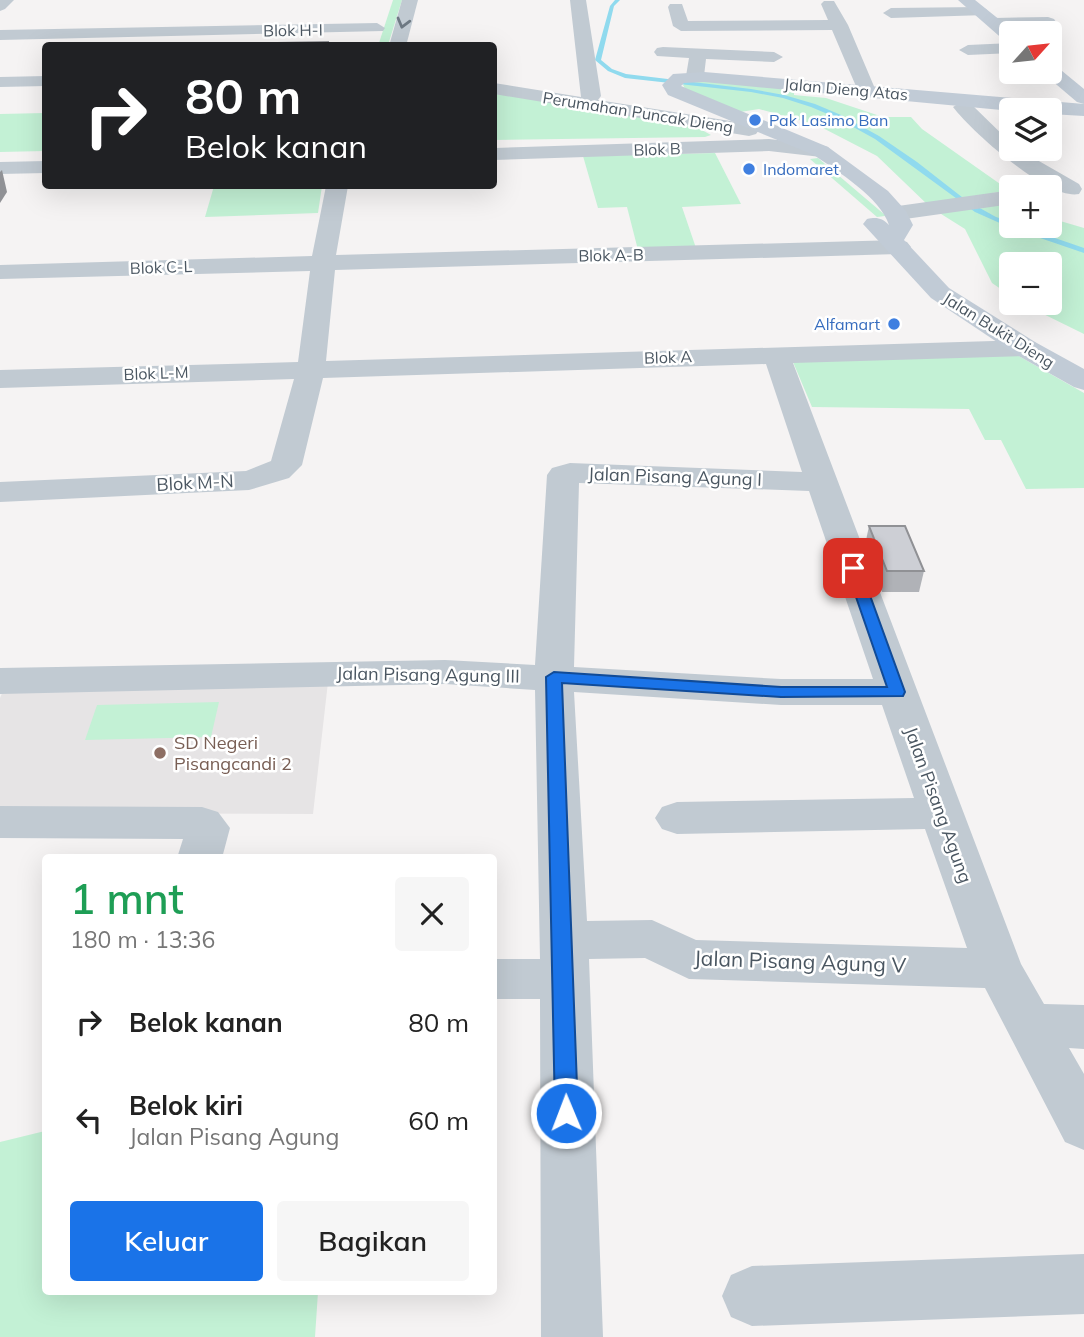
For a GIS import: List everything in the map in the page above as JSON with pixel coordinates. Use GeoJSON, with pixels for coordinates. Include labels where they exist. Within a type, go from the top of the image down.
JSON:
{"type":"FeatureCollection","features":[{"type":"Feature","properties":{"kind":"street"},"geometry":{"type":"LineString","coordinates":[[0,6],[5,0]]}},
{"type":"Feature","properties":{"kind":"street"},"geometry":{"type":"LineString","coordinates":[[398,42],[410,0]]}},
{"type":"Feature","properties":{"kind":"street"},"geometry":{"type":"LineString","coordinates":[[578,0],[590,100]]}},
{"type":"Feature","properties":{"kind":"street"},"geometry":{"type":"LineString","coordinates":[[824,0],[840,25],[867,91]]}},
{"type":"Feature","properties":{"kind":"street"},"geometry":{"type":"LineString","coordinates":[[966,0],[999,28]]}},
{"type":"Feature","properties":{"kind":"street"},"geometry":{"type":"LineString","coordinates":[[676,7],[681,26]]}},
{"type":"Feature","properties":{"kind":"street"},"geometry":{"type":"LineString","coordinates":[[373,42],[383,9]]}},
{"type":"Feature","properties":{"kind":"street"},"geometry":{"type":"LineString","coordinates":[[891,13],[980,12]]}},
{"type":"Feature","properties":{"kind":"street"},"geometry":{"type":"LineString","coordinates":[[774,57],[698,53],[667,48],[667,28],[840,25]]}},
{"type":"Feature","properties":{"kind":"street","name":"Blok H-I"},"geometry":{"type":"LineString","coordinates":[[0,35],[377,28]]}},
{"type":"Feature","properties":{"kind":"street"},"geometry":{"type":"LineString","coordinates":[[936,28],[999,33]]}},
{"type":"Feature","properties":{"kind":"street"},"geometry":{"type":"LineString","coordinates":[[968,50],[999,37]]}},
{"type":"Feature","properties":{"kind":"street"},"geometry":{"type":"LineString","coordinates":[[698,53],[675,91],[771,134],[898,213],[999,199]]}},
{"type":"Feature","properties":{"kind":"street","name":"Jalan Dieng Atas"},"geometry":{"type":"LineString","coordinates":[[681,80],[867,91],[1084,110]]}},
{"type":"Feature","properties":{"kind":"street"},"geometry":{"type":"LineString","coordinates":[[1062,80],[1084,98]]}},
{"type":"Feature","properties":{"kind":"street"},"geometry":{"type":"LineString","coordinates":[[0,82],[42,81]]}},
{"type":"Feature","properties":{"kind":"street","name":"Perumahan Puncak Dieng"},"geometry":{"type":"LineString","coordinates":[[497,82],[771,134]]}},
{"type":"Feature","properties":{"kind":"street","name":"Perumahan Puncak Dieng"},"geometry":{"type":"LineString","coordinates":[[497,89],[590,100]]}},
{"type":"Feature","properties":{"kind":"street"},"geometry":{"type":"LineString","coordinates":[[963,107],[1007,151],[1072,192]]}},
{"type":"Feature","properties":{"kind":"street"},"geometry":{"type":"LineString","coordinates":[[497,146],[771,134],[835,187]]}},
{"type":"Feature","properties":{"kind":"street","name":"Blok B"},"geometry":{"type":"LineString","coordinates":[[497,154],[771,134]]}},
{"type":"Feature","properties":{"kind":"street"},"geometry":{"type":"LineString","coordinates":[[0,157],[42,156]]}},
{"type":"Feature","properties":{"kind":"street"},"geometry":{"type":"LineString","coordinates":[[0,168],[42,167]]}},
{"type":"Feature","properties":{"kind":"street","name":"Blok M-N"},"geometry":{"type":"LineString","coordinates":[[0,492],[249,480],[265,477],[286,465],[311,368],[323,263],[336,189]]}},
{"type":"Feature","properties":{"kind":"street"},"geometry":{"type":"LineString","coordinates":[[895,244],[901,225],[898,213]]}},
{"type":"Feature","properties":{"kind":"street","name":"Jalan Bukit Dieng"},"geometry":{"type":"LineString","coordinates":[[898,213],[867,216],[940,293],[1025,348],[1084,381]]}},
{"type":"Feature","properties":{"kind":"street","name":"Blok A-B"},"geometry":{"type":"LineString","coordinates":[[323,263],[895,244]]}},
{"type":"Feature","properties":{"kind":"street","name":"Blok C-L"},"geometry":{"type":"LineString","coordinates":[[0,272],[323,263]]}},
{"type":"Feature","properties":{"kind":"street","name":"Blok A"},"geometry":{"type":"LineString","coordinates":[[311,368],[1025,348]]}},
{"type":"Feature","properties":{"kind":"street","name":"Jalan Pisang Agung"},"geometry":{"type":"LineString","coordinates":[[776,354],[999,969],[1084,1125]]}},
{"type":"Feature","properties":{"kind":"street","name":"Blok L-M"},"geometry":{"type":"LineString","coordinates":[[0,379],[311,368]]}},
{"type":"Feature","properties":{"kind":"street","name":"Jalan Pisang Agung I"},"geometry":{"type":"LineString","coordinates":[[554,677],[563,475],[822,482]]}},
{"type":"Feature","properties":{"kind":"street","name":"Jalan Pisang Agung III"},"geometry":{"type":"LineString","coordinates":[[0,681],[445,672],[791,693],[897,692]]}},
{"type":"Feature","properties":{"kind":"street"},"geometry":{"type":"LineString","coordinates":[[554,677],[572,1337]]}},
{"type":"Feature","properties":{"kind":"street"},"geometry":{"type":"LineString","coordinates":[[677,818],[941,813]]}},
{"type":"Feature","properties":{"kind":"street"},"geometry":{"type":"LineString","coordinates":[[0,822],[202,823],[208,828],[200,854]]}},
{"type":"Feature","properties":{"kind":"street","name":"Jalan Pisang Agung V"},"geometry":{"type":"LineString","coordinates":[[497,978],[652,939],[689,959],[999,969]]}},
{"type":"Feature","properties":{"kind":"street"},"geometry":{"type":"LineString","coordinates":[[1029,1025],[1084,1027]]}},
{"type":"Feature","properties":{"kind":"street"},"geometry":{"type":"LineString","coordinates":[[752,1296],[1084,1284]]}},
{"type":"Feature","properties":{"kind":"shaded area","name":"SD Negeri Pisangcandi 2"},"geometry":{"type":"Polygon","coordinates":[[[328,682],[313,814],[0,813],[0,698],[3,691],[328,682]]]}},
{"type":"Feature","properties":{"kind":"green space"},"geometry":{"type":"Polygon","coordinates":[[[393,0],[402,0],[389,42],[379,42],[393,0]]]}},
{"type":"Feature","properties":{"kind":"green space"},"geometry":{"type":"Polygon","coordinates":[[[692,79],[794,89],[794,95],[826,98],[883,117],[911,117],[922,129],[999,183],[999,192],[992,193],[999,197],[999,238],[1062,238],[1062,222],[1084,228],[1084,334],[1045,315],[1062,315],[1062,252],[999,252],[999,288],[992,283],[965,229],[930,207],[877,156],[817,125],[759,109],[734,113],[688,94],[683,85],[692,79]]]}},
{"type":"Feature","properties":{"kind":"green space"},"geometry":{"type":"Polygon","coordinates":[[[497,92],[691,124],[711,135],[497,140],[497,92]]]}},
{"type":"Feature","properties":{"kind":"green space"},"geometry":{"type":"Polygon","coordinates":[[[42,113],[42,151],[0,152],[0,114],[42,113]]]}},
{"type":"Feature","properties":{"kind":"green space"},"geometry":{"type":"Polygon","coordinates":[[[715,153],[741,204],[682,207],[696,248],[638,250],[627,207],[598,208],[583,156],[715,153]]]}},
{"type":"Feature","properties":{"kind":"green space"},"geometry":{"type":"Polygon","coordinates":[[[818,158],[885,216],[877,217],[810,159],[818,158]]]}},
{"type":"Feature","properties":{"kind":"green space"},"geometry":{"type":"Polygon","coordinates":[[[213,189],[322,189],[318,213],[205,217],[213,189]]]}},
{"type":"Feature","properties":{"kind":"green space"},"geometry":{"type":"Polygon","coordinates":[[[1015,354],[1084,393],[1084,488],[1026,489],[1001,440],[985,440],[969,409],[812,407],[793,362],[1015,354]]]}},
{"type":"Feature","properties":{"kind":"green space"},"geometry":{"type":"Polygon","coordinates":[[[219,702],[211,737],[85,740],[97,705],[219,702]]]}},
{"type":"Feature","properties":{"kind":"green space"},"geometry":{"type":"Polygon","coordinates":[[[42,1132],[42,1295],[318,1295],[315,1337],[0,1337],[0,1142],[42,1132]]]}},
{"type":"Feature","properties":{"kind":"building"},"geometry":{"type":"Polygon","coordinates":[[[869,526],[905,526],[924,571],[887,571],[869,526]]]}},
{"type":"Feature","properties":{"kind":"waterway"},"geometry":{"type":"LineString","coordinates":[[618,0],[612,6],[598,60],[610,70],[635,78],[768,93],[813,106],[877,138],[952,194],[978,211],[999,220]]}},
{"type":"Feature","properties":{"kind":"waterway"},"geometry":{"type":"LineString","coordinates":[[1048,238],[1084,251]]}},
{"type":"Feature","properties":{"kind":"place","name":"Pak Lasimo Ban"},"geometry":{"type":"Point","coordinates":[755,120]}},
{"type":"Feature","properties":{"kind":"place","name":"Indomaret"},"geometry":{"type":"Point","coordinates":[749,169]}},
{"type":"Feature","properties":{"kind":"place","name":"Alfamart"},"geometry":{"type":"Point","coordinates":[894,324]}},
{"type":"Feature","properties":{"kind":"place","name":"SD Negeri Pisangcandi 2"},"geometry":{"type":"Point","coordinates":[160,753]}},
{"type":"Feature","properties":{"kind":"route"},"geometry":{"type":"LineString","coordinates":[[566,1113],[564,940],[554,677],[823,694],[897,692],[853,568]]}}]}
